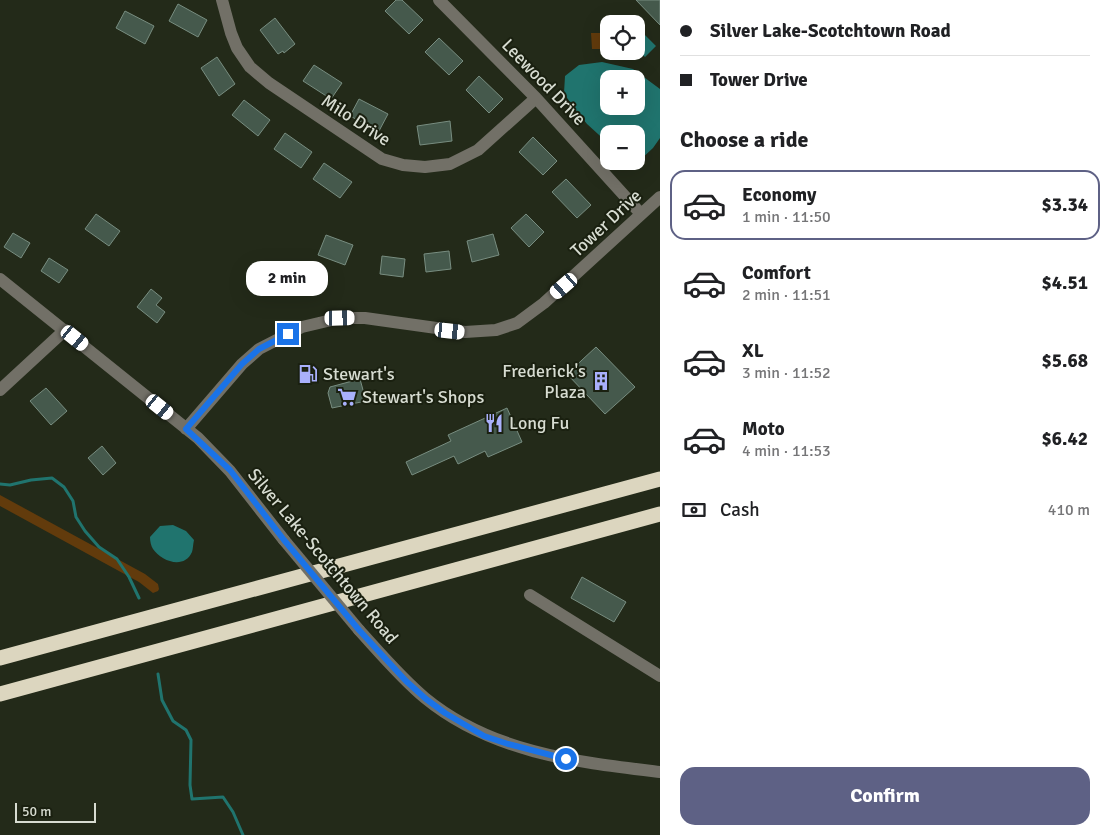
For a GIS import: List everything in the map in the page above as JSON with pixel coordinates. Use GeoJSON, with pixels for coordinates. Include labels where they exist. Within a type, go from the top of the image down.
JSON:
{"type":"FeatureCollection","features":[{"type":"Feature","properties":{"kind":"highway"},"geometry":{"type":"LineString","coordinates":[[0,658],[660,479]]}},
{"type":"Feature","properties":{"kind":"highway"},"geometry":{"type":"LineString","coordinates":[[0,694],[660,514]]}},
{"type":"Feature","properties":{"kind":"street","name":"Milo Drive"},"geometry":{"type":"LineString","coordinates":[[222,0],[230,33],[237,48],[250,67],[269,83],[382,159],[404,165],[425,167],[450,164],[478,150],[536,98]]}},
{"type":"Feature","properties":{"kind":"street","name":"Leewood Drive"},"geometry":{"type":"LineString","coordinates":[[439,0],[536,98],[641,214]]}},
{"type":"Feature","properties":{"kind":"street","name":"Tower Drive"},"geometry":{"type":"LineString","coordinates":[[186,429],[242,364],[259,349],[302,327],[340,318],[364,318],[465,332],[496,330],[517,323],[544,303],[660,197]]}},
{"type":"Feature","properties":{"kind":"street","name":"Silver Lake-Scotchtown Road"},"geometry":{"type":"LineString","coordinates":[[0,280],[186,429],[230,470],[284,540],[359,630],[406,681],[426,699],[445,713],[484,736],[508,744],[547,756],[660,772]]}},
{"type":"Feature","properties":{"kind":"street"},"geometry":{"type":"LineString","coordinates":[[0,390],[64,330]]}},
{"type":"Feature","properties":{"kind":"street"},"geometry":{"type":"LineString","coordinates":[[530,595],[660,676]]}},
{"type":"Feature","properties":{"kind":"shaded area"},"geometry":{"type":"Polygon","coordinates":[[[591,33],[600,33],[600,49],[592,49],[591,33]]]}},
{"type":"Feature","properties":{"kind":"shaded area"},"geometry":{"type":"Polygon","coordinates":[[[0,495],[145,574],[158,584],[158,591],[153,593],[139,582],[0,506],[0,495]]]}},
{"type":"Feature","properties":{"kind":"water"},"geometry":{"type":"Polygon","coordinates":[[[645,35],[656,46],[645,57],[645,35]]]}},
{"type":"Feature","properties":{"kind":"water"},"geometry":{"type":"Polygon","coordinates":[[[602,62],[634,70],[600,70],[600,115],[645,115],[645,78],[660,89],[660,138],[653,148],[645,155],[645,125],[600,125],[600,136],[587,124],[564,93],[565,76],[579,65],[602,62]]]}},
{"type":"Feature","properties":{"kind":"water"},"geometry":{"type":"Polygon","coordinates":[[[173,525],[186,531],[194,540],[192,552],[184,561],[172,562],[167,560],[161,557],[151,545],[150,537],[160,526],[173,525]]]}},
{"type":"Feature","properties":{"kind":"building"},"geometry":{"type":"Polygon","coordinates":[[[396,0],[402,0],[423,20],[409,34],[385,11],[396,0]]]}},
{"type":"Feature","properties":{"kind":"building"},"geometry":{"type":"Polygon","coordinates":[[[636,0],[660,0],[660,25],[636,0]]]}},
{"type":"Feature","properties":{"kind":"building"},"geometry":{"type":"Polygon","coordinates":[[[178,4],[207,20],[198,37],[169,21],[178,4]]]}},
{"type":"Feature","properties":{"kind":"building"},"geometry":{"type":"Polygon","coordinates":[[[125,11],[154,26],[145,44],[116,28],[125,11]]]}},
{"type":"Feature","properties":{"kind":"building"},"geometry":{"type":"Polygon","coordinates":[[[275,18],[295,44],[284,53],[283,51],[278,54],[260,30],[275,18]]]}},
{"type":"Feature","properties":{"kind":"building"},"geometry":{"type":"Polygon","coordinates":[[[439,38],[463,61],[449,75],[425,52],[439,38]]]}},
{"type":"Feature","properties":{"kind":"building"},"geometry":{"type":"Polygon","coordinates":[[[217,57],[235,84],[219,96],[201,68],[217,57]]]}},
{"type":"Feature","properties":{"kind":"building"},"geometry":{"type":"Polygon","coordinates":[[[314,65],[342,83],[331,99],[303,81],[314,65]]]}},
{"type":"Feature","properties":{"kind":"building"},"geometry":{"type":"Polygon","coordinates":[[[479,76],[503,99],[489,113],[466,90],[479,76]]]}},
{"type":"Feature","properties":{"kind":"building"},"geometry":{"type":"Polygon","coordinates":[[[359,99],[388,114],[379,131],[350,116],[359,99]]]}},
{"type":"Feature","properties":{"kind":"building"},"geometry":{"type":"Polygon","coordinates":[[[244,100],[270,120],[258,136],[232,115],[244,100]]]}},
{"type":"Feature","properties":{"kind":"building"},"geometry":{"type":"Polygon","coordinates":[[[450,121],[452,141],[420,145],[417,126],[450,121]]]}},
{"type":"Feature","properties":{"kind":"building"},"geometry":{"type":"Polygon","coordinates":[[[285,133],[312,152],[301,168],[274,149],[285,133]]]}},
{"type":"Feature","properties":{"kind":"building"},"geometry":{"type":"Polygon","coordinates":[[[533,137],[557,161],[543,175],[519,152],[533,137]]]}},
{"type":"Feature","properties":{"kind":"building"},"geometry":{"type":"Polygon","coordinates":[[[324,163],[352,182],[340,198],[313,179],[324,163]]]}},
{"type":"Feature","properties":{"kind":"building"},"geometry":{"type":"Polygon","coordinates":[[[566,179],[591,205],[577,218],[552,192],[566,179]]]}},
{"type":"Feature","properties":{"kind":"building"},"geometry":{"type":"Polygon","coordinates":[[[96,214],[120,231],[109,246],[85,229],[96,214]]]}},
{"type":"Feature","properties":{"kind":"building"},"geometry":{"type":"Polygon","coordinates":[[[526,214],[544,232],[529,247],[511,228],[526,214]]]}},
{"type":"Feature","properties":{"kind":"building"},"geometry":{"type":"Polygon","coordinates":[[[13,233],[30,243],[21,258],[4,247],[13,233]]]}},
{"type":"Feature","properties":{"kind":"building"},"geometry":{"type":"Polygon","coordinates":[[[493,234],[499,255],[472,262],[467,241],[493,234]]]}},
{"type":"Feature","properties":{"kind":"building"},"geometry":{"type":"Polygon","coordinates":[[[326,235],[353,245],[345,265],[318,255],[326,235]]]}},
{"type":"Feature","properties":{"kind":"building"},"geometry":{"type":"Polygon","coordinates":[[[449,251],[451,269],[426,272],[424,254],[449,251]]]}},
{"type":"Feature","properties":{"kind":"building"},"geometry":{"type":"Polygon","coordinates":[[[382,256],[405,259],[403,277],[380,274],[382,256]]]}},
{"type":"Feature","properties":{"kind":"building"},"geometry":{"type":"Polygon","coordinates":[[[49,258],[68,270],[59,283],[41,271],[49,258]]]}},
{"type":"Feature","properties":{"kind":"building"},"geometry":{"type":"Polygon","coordinates":[[[151,289],[162,298],[156,305],[165,312],[157,323],[137,307],[151,289]]]}},
{"type":"Feature","properties":{"kind":"building","name":"Frederick's Plaza"},"geometry":{"type":"Polygon","coordinates":[[[596,347],[635,387],[605,414],[567,374],[596,347]]]}},
{"type":"Feature","properties":{"kind":"building","name":"Stewart's Shops"},"geometry":{"type":"Polygon","coordinates":[[[360,379],[366,401],[332,408],[328,393],[330,387],[360,379]]]}},
{"type":"Feature","properties":{"kind":"building"},"geometry":{"type":"Polygon","coordinates":[[[46,388],[67,411],[51,425],[30,401],[46,388]]]}},
{"type":"Feature","properties":{"kind":"building"},"geometry":{"type":"Polygon","coordinates":[[[507,408],[522,442],[488,457],[485,451],[458,464],[454,456],[412,475],[406,462],[451,441],[448,435],[507,408]]]}},
{"type":"Feature","properties":{"kind":"building"},"geometry":{"type":"Polygon","coordinates":[[[102,446],[116,463],[103,475],[88,458],[102,446]]]}},
{"type":"Feature","properties":{"kind":"building"},"geometry":{"type":"Polygon","coordinates":[[[582,577],[626,602],[614,622],[571,598],[582,577]]]}},
{"type":"Feature","properties":{"kind":"waterway"},"geometry":{"type":"LineString","coordinates":[[0,484],[10,485],[52,478],[64,487],[73,501],[76,517],[85,531],[99,547],[117,559],[129,577],[139,598]]}},
{"type":"Feature","properties":{"kind":"waterway"},"geometry":{"type":"LineString","coordinates":[[158,674],[162,700],[173,721],[186,730],[191,740],[190,785],[192,799],[223,797],[233,812],[243,835]]}},
{"type":"Feature","properties":{"kind":"place","name":"Stewart's"},"geometry":{"type":"Point","coordinates":[308,374]}},
{"type":"Feature","properties":{"kind":"place","name":"Frederick's Plaza"},"geometry":{"type":"Point","coordinates":[601,381]}},
{"type":"Feature","properties":{"kind":"place","name":"Stewart's Shops"},"geometry":{"type":"Point","coordinates":[347,397]}},
{"type":"Feature","properties":{"kind":"place","name":"Long Fu"},"geometry":{"type":"Point","coordinates":[494,423]}},
{"type":"Feature","properties":{"kind":"route"},"geometry":{"type":"LineString","coordinates":[[288,334],[259,349],[242,364],[186,429],[198,438],[230,470],[284,540],[359,630],[406,681],[426,699],[445,713],[484,736],[547,756],[566,759]]}}]}
